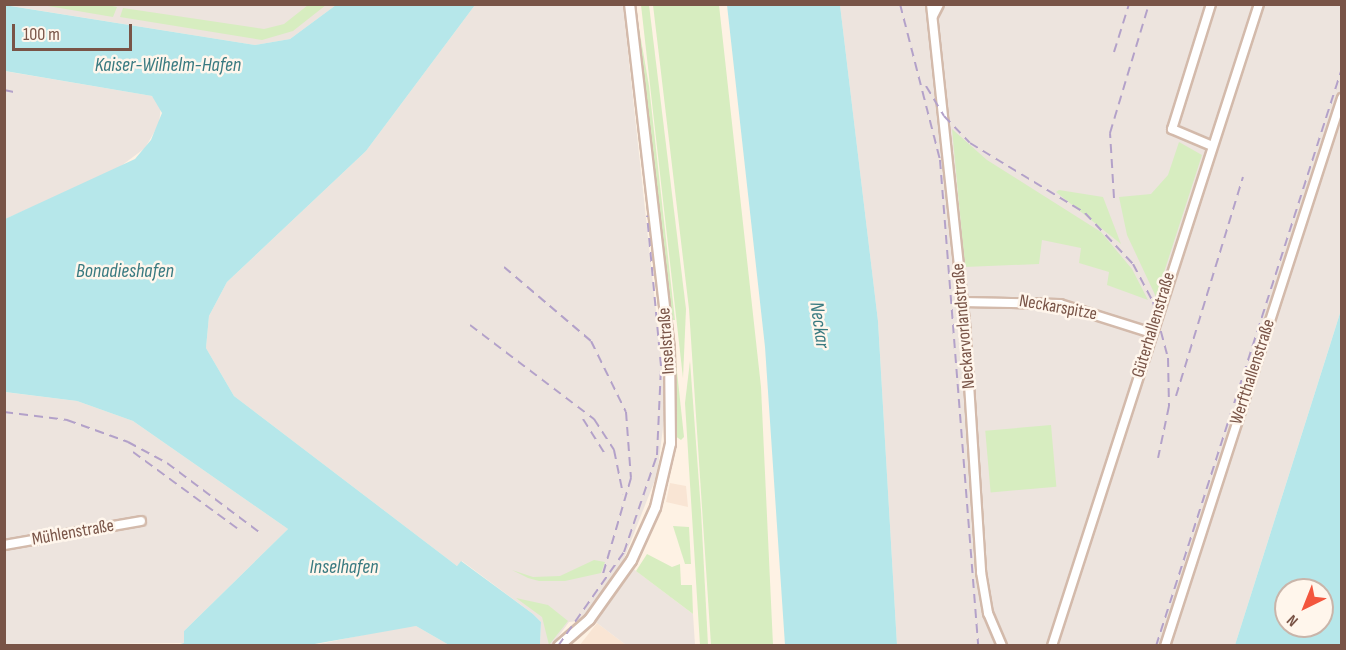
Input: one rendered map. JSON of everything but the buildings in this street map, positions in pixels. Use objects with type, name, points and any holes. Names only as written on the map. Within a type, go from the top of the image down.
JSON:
[{"type":"street","name":"Inselstraße","points":[[558,645],[589,619],[631,560],[655,507],[669,443],[669,349],[629,4]]},
{"type":"street","name":"Neckarvorlandstraße","points":[[932,4],[962,302],[981,572],[988,613],[1002,645]]},
{"type":"street","points":[[933,16],[939,4]]},
{"type":"street","points":[[1210,4],[1172,129],[1212,146]]},
{"type":"street","name":"Güterhallenstraße","points":[[1052,645],[1259,4]]},
{"type":"street","name":"Werfthallenstraße","points":[[1165,645],[1341,98]]},
{"type":"street","name":"Neckarspitze","points":[[962,302],[1060,304],[1152,333]]},
{"type":"street","name":"Mühlenstraße","points":[[4,545],[141,521]]},
{"type":"shaded area","points":[[5,5],[336,5],[290,39],[255,45]]},
{"type":"shaded area","points":[[475,5],[623,5],[666,404],[657,475],[623,561],[693,614],[695,645],[626,645],[597,623],[579,621],[569,622],[555,641],[559,645],[540,645],[541,622],[533,614],[462,561],[457,566],[234,396],[206,348],[209,316],[227,282],[366,151]]},
{"type":"shaded area","points":[[840,5],[1341,5],[1341,310],[1235,645],[897,645],[878,321]]},
{"type":"shaded area","points":[[4,71],[152,96],[161,106],[159,124],[145,148],[113,172],[5,219]]},
{"type":"shaded area","points":[[4,392],[77,401],[133,421],[288,529],[184,631],[184,643],[5,645]]},
{"type":"shaded area","points":[[670,483],[686,486],[688,507],[666,502]]},
{"type":"shaded area","points":[[597,623],[626,645],[579,646]]},
{"type":"shaded area","points":[[416,626],[449,645],[309,646],[402,627]]},
{"type":"green space","points":[[103,4],[117,7],[113,17],[42,5]]},
{"type":"green space","points":[[308,5],[326,5],[293,31],[262,40],[120,17],[123,8],[264,29],[284,24]]},
{"type":"green space","points":[[635,5],[649,86],[675,320],[672,320]]},
{"type":"green space","points":[[641,5],[649,5],[686,309],[683,378]]},
{"type":"green space","points":[[653,5],[719,5],[761,387],[773,645],[711,645],[689,309]]},
{"type":"green space","points":[[952,129],[987,160],[1101,232],[1132,269],[1148,300],[1107,285],[1109,272],[1079,263],[1081,248],[1042,240],[1039,264],[965,267]]},
{"type":"green space","points":[[1179,142],[1202,155],[1156,297],[1127,235],[1119,197],[1151,194],[1168,175]]},
{"type":"green space","points":[[1059,190],[1103,197],[1121,244],[1056,192]]},
{"type":"green space","points":[[675,353],[684,437],[681,440],[675,436]]},
{"type":"green space","points":[[690,361],[708,645],[700,645],[685,403]]},
{"type":"green space","points":[[1051,425],[1056,487],[991,493],[985,431]]},
{"type":"green space","points":[[673,526],[689,527],[691,564],[685,564]]},
{"type":"green space","points":[[647,554],[672,567],[680,564],[681,585],[692,585],[693,614],[636,571]]},
{"type":"green space","points":[[594,560],[605,562],[601,573],[565,581],[539,581],[512,570],[533,577],[560,576]]},
{"type":"green space","points":[[516,598],[548,605],[568,621],[549,645],[542,617]]},
{"type":"water","points":[[4,5],[255,45],[290,39],[336,5],[475,5],[366,151],[227,282],[209,316],[206,348],[234,396],[457,566],[461,561],[533,614],[541,622],[540,645],[449,645],[416,626],[309,645],[177,645],[184,643],[184,631],[288,529],[133,421],[77,401],[5,392],[5,219],[135,159],[151,140],[162,113],[152,96],[5,71]]},
{"type":"water","name":"Neckar","points":[[727,5],[840,5],[878,321],[897,645],[785,645],[765,347]]},
{"type":"water","points":[[1341,310],[1341,645],[1235,645]]},
{"type":"railway","points":[[900,4],[940,160],[978,646]]},
{"type":"railway","points":[[1114,52],[1129,4]]},
{"type":"railway","points":[[1114,198],[1110,133],[1149,4]]},
{"type":"railway","points":[[1156,646],[1342,68]]},
{"type":"railway","points":[[926,86],[944,116],[970,143],[1085,213],[1133,264],[1153,302],[1168,358],[1169,406],[1158,458]]},
{"type":"railway","points":[[4,90],[14,92]]},
{"type":"railway","points":[[1176,396],[1243,177]]},
{"type":"railway","points":[[558,646],[624,552],[657,455],[661,366],[647,216]]},
{"type":"railway","points":[[504,267],[591,341],[626,412],[631,478],[602,577]]},
{"type":"railway","points":[[470,325],[594,419],[614,450],[623,494]]},
{"type":"railway","points":[[4,412],[67,420],[128,442],[167,463],[259,532]]},
{"type":"railway","points":[[583,419],[605,454]]},
{"type":"railway","points":[[133,452],[237,528]]},
{"type":"water label","name":"Kaiser-Wilhelm-Hafen","points":[[168,65]]},
{"type":"water label","name":"Bonadieshafen","points":[[125,271]]},
{"type":"water label","name":"Inselhafen","points":[[344,567]]}]
